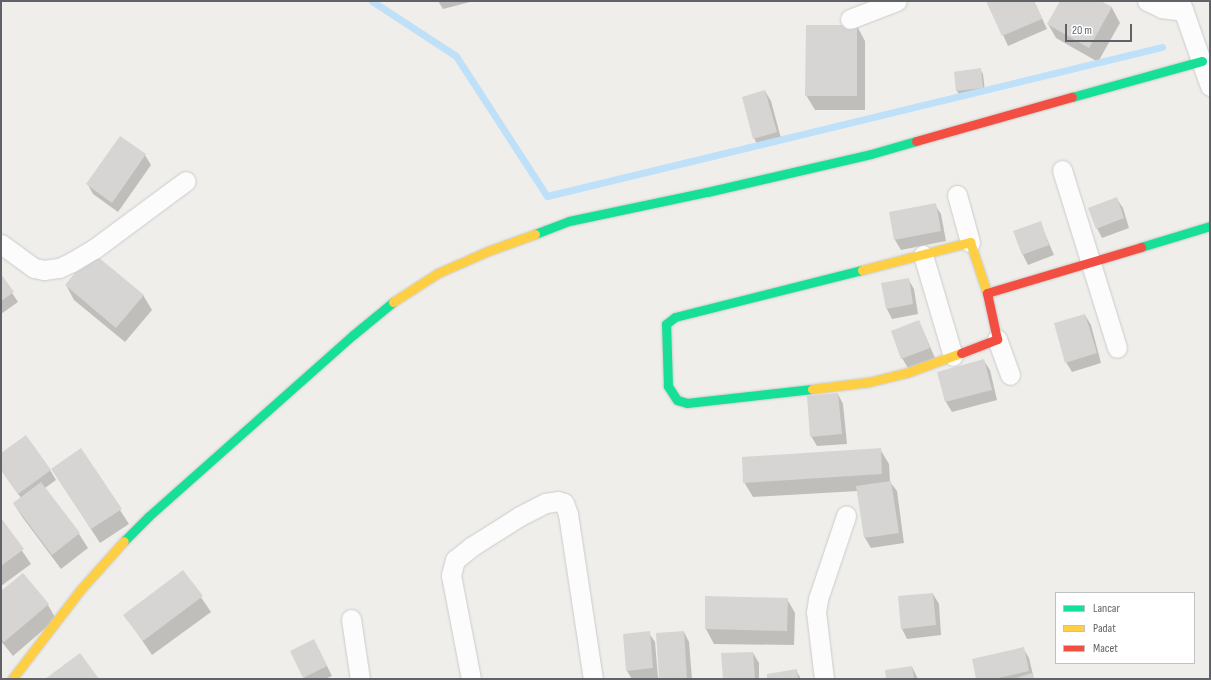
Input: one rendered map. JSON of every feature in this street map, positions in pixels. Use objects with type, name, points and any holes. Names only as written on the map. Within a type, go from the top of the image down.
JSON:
[{"type":"street","points":[[850,19],[897,1]]},
{"type":"street","points":[[1146,1],[1162,8],[1182,6],[1203,49],[1210,86]]},
{"type":"street","points":[[12,679],[81,589],[112,553],[149,516],[353,335],[394,302],[438,274],[488,251],[569,221],[707,192],[871,154],[1203,49]]},
{"type":"street","points":[[1062,170],[1116,348]]},
{"type":"street","points":[[1,244],[34,268],[44,270],[59,268],[94,249],[186,181]]},
{"type":"street","points":[[957,195],[970,242],[987,293],[997,339],[1010,375]]},
{"type":"street","points":[[987,293],[1210,226]]},
{"type":"street","points":[[970,242],[672,318],[667,322],[666,327],[668,386],[673,396],[677,400],[687,403],[869,382],[906,373],[997,339]]},
{"type":"street","points":[[923,255],[953,356]]},
{"type":"street","points":[[471,679],[451,575],[455,560],[480,541],[520,516],[554,501],[564,503],[568,514],[594,679]]},
{"type":"street","points":[[824,679],[816,612],[818,599],[846,516]]},
{"type":"street","points":[[351,619],[355,676]]},
{"type":"building","points":[[986,1],[1034,1],[1042,19],[1002,36]]},
{"type":"building","points":[[1060,1],[1101,1],[1112,7],[1089,48],[1047,24]]},
{"type":"building","points":[[806,25],[857,25],[857,96],[805,96]]},
{"type":"building","points":[[981,68],[983,88],[956,91],[954,72]]},
{"type":"building","points":[[765,90],[777,132],[753,139],[742,97]]},
{"type":"building","points":[[120,136],[146,154],[112,203],[86,184]]},
{"type":"building","points":[[1117,197],[1124,218],[1096,229],[1088,208]]},
{"type":"building","points":[[936,203],[941,231],[894,240],[889,212]]},
{"type":"building","points":[[1041,221],[1049,245],[1022,255],[1013,231]]},
{"type":"building","points":[[92,252],[144,295],[116,328],[65,285]]},
{"type":"building","points":[[1,274],[14,292],[1,301]]},
{"type":"building","points":[[909,278],[913,304],[886,309],[881,283]]},
{"type":"building","points":[[1085,314],[1097,353],[1065,363],[1054,323]]},
{"type":"building","points":[[919,320],[930,348],[901,359],[891,331]]},
{"type":"building","points":[[984,359],[992,390],[945,402],[937,372]]},
{"type":"building","points":[[838,393],[842,434],[810,437],[807,396]]},
{"type":"building","points":[[26,435],[51,470],[18,494],[1,470],[1,453]]},
{"type":"building","points":[[81,448],[122,509],[91,529],[51,469]]},
{"type":"building","points":[[881,448],[882,474],[743,483],[742,457]]},
{"type":"building","points":[[891,481],[899,533],[864,538],[856,486]]},
{"type":"building","points":[[41,482],[80,533],[52,555],[13,503]]},
{"type":"building","points":[[1,518],[24,549],[1,566]]},
{"type":"building","points":[[183,570],[203,596],[143,641],[123,615]]},
{"type":"building","points":[[23,573],[49,604],[4,642],[1,639],[1,591]]},
{"type":"building","points":[[933,593],[936,625],[901,629],[898,596]]},
{"type":"building","points":[[705,596],[788,598],[787,631],[705,629]]},
{"type":"building","points":[[650,631],[653,668],[626,671],[623,634]]},
{"type":"building","points":[[684,631],[687,679],[659,679],[656,633]]},
{"type":"building","points":[[314,639],[327,666],[303,678],[290,651]]},
{"type":"building","points":[[1024,647],[1029,671],[994,679],[976,679],[972,659]]},
{"type":"building","points":[[753,652],[755,679],[723,679],[721,653]]},
{"type":"building","points":[[80,653],[99,679],[45,679]]},
{"type":"building","points":[[912,666],[914,679],[886,679],[885,670]]},
{"type":"building","points":[[797,669],[798,679],[767,679],[767,674]]},
{"type":"building","points":[[1032,673],[1034,679],[1013,679]]},
{"type":"waterway","points":[[372,1],[456,56],[547,196],[1162,47]]},
{"type":"traffic: fast","points":[[1072,97],[1202,61]]},
{"type":"traffic: fast","points":[[535,234],[569,221],[707,192],[871,154],[916,141]]},
{"type":"traffic: fast","points":[[1141,247],[1210,226]]},
{"type":"traffic: fast","points":[[812,389],[687,403],[677,400],[668,386],[666,324],[675,317],[862,270]]},
{"type":"traffic: fast","points":[[124,541],[149,516],[353,335],[393,302]]},
{"type":"traffic: slow","points":[[393,302],[438,273],[488,251],[535,234]]},
{"type":"traffic: slow","points":[[862,270],[970,242],[987,293]]},
{"type":"traffic: slow","points":[[812,389],[869,382],[906,373],[961,353]]},
{"type":"traffic: slow","points":[[12,679],[81,589],[124,541]]},
{"type":"traffic: jam","points":[[916,141],[1072,97]]},
{"type":"traffic: jam","points":[[961,353],[997,339],[987,293],[1141,247]]}]
